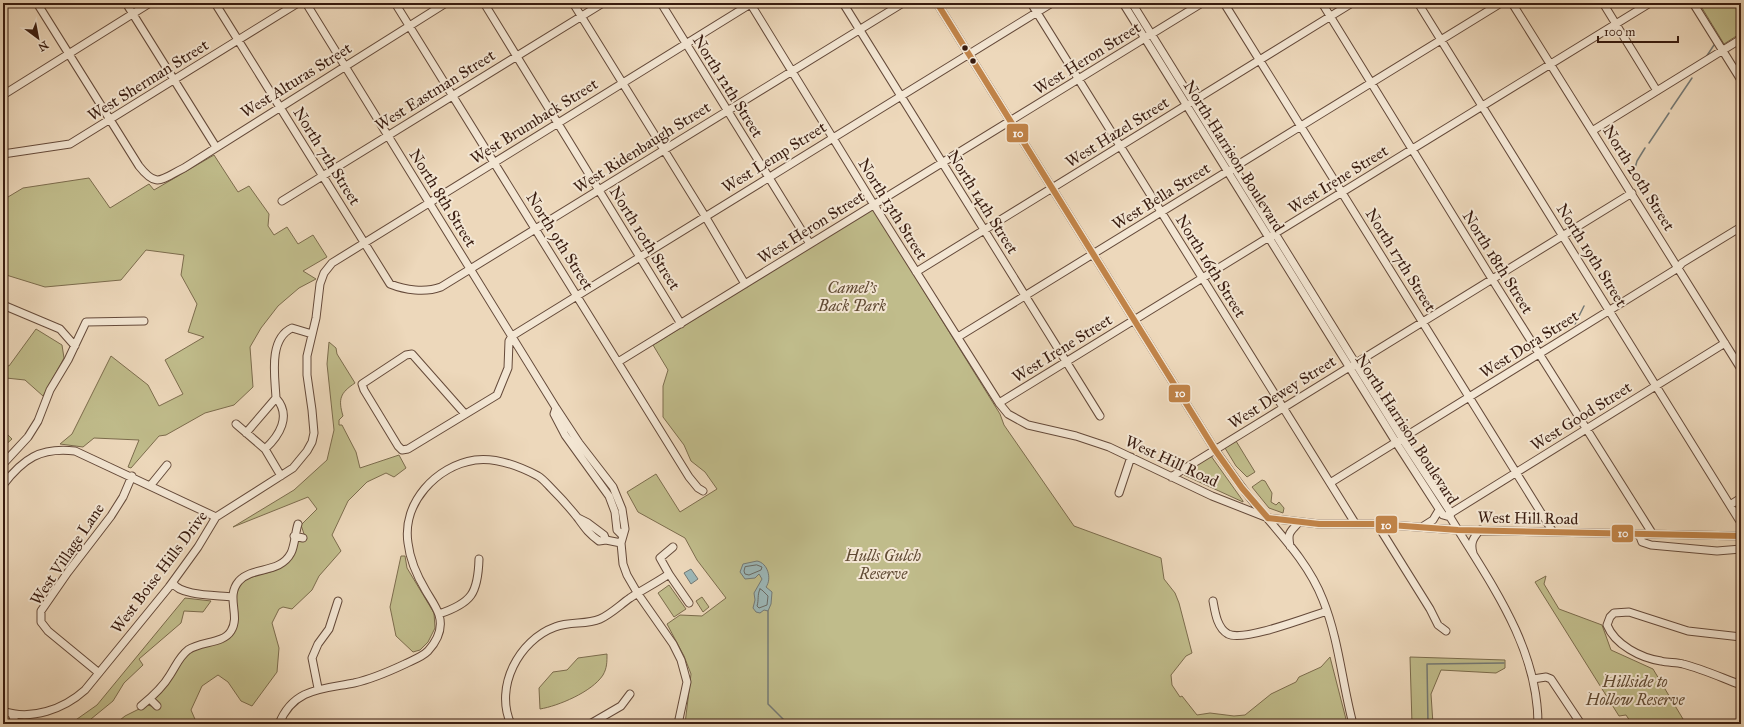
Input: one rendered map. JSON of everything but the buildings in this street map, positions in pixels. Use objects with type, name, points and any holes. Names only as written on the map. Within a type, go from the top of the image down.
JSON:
[{"type":"street","points":[[37,3],[110,120]]},
{"type":"street","points":[[126,3],[216,147]]},
{"type":"street","points":[[3,95],[150,3]]},
{"type":"street","name":"North 7th Street","points":[[215,3],[390,284]]},
{"type":"street","name":"West Sherman Street","points":[[3,154],[70,144],[298,3]]},
{"type":"street","name":"North 8th Street","points":[[306,3],[556,408],[554,414],[565,435],[609,496],[615,512],[617,530],[622,539],[623,564],[638,594],[673,644],[685,670],[687,682],[678,724]]},
{"type":"street","name":"North 9th Street","points":[[395,3],[690,477],[698,488],[704,491]]},
{"type":"street","name":"West Alturas Street","points":[[110,120],[146,175],[155,180],[160,180],[184,168],[446,3]]},
{"type":"street","name":"North 10th Street","points":[[484,3],[681,324]]},
{"type":"street","points":[[573,3],[705,216],[745,284]]},
{"type":"street","name":"West Eastman Street","points":[[282,201],[603,3]]},
{"type":"street","name":"North 12th Street","points":[[661,3],[810,244]]},
{"type":"street","name":"West Brumback Street","points":[[332,263],[750,3]]},
{"type":"street","name":"North 13th Street","points":[[750,3],[874,205],[1000,403],[1008,414],[1022,422]]},
{"type":"street","name":"North 14th Street","points":[[842,3],[1100,416]]},
{"type":"street","name":"West Ridenbaugh Street","points":[[390,284],[400,288],[429,290],[440,287],[903,3]]},
{"type":"street","points":[[937,3],[1215,450],[1251,500],[1268,518],[1298,556],[1314,582],[1327,611],[1336,640],[1353,724]]},
{"type":"street","name":"North 16th Street","points":[[1031,3],[1355,523]]},
{"type":"street","name":"West Lemp Street","points":[[512,336],[1052,3]]},
{"type":"street","name":"North Harrison Boulevard","points":[[1123,3],[1193,101],[1231,170]]},
{"type":"street","name":"North Harrison Boulevard","points":[[1132,3],[1148,36],[1186,105],[1231,170],[1353,365],[1399,440],[1439,510],[1443,515],[1450,515]]},
{"type":"street","name":"West Heron Street","points":[[618,362],[1202,3]]},
{"type":"street","name":"North 17th Street","points":[[1224,3],[1553,532]]},
{"type":"street","name":"North 18th Street","points":[[1322,3],[1492,279],[1652,533]]},
{"type":"street","name":"West Hazel Street","points":[[916,272],[1352,3]]},
{"type":"street","name":"North 19th Street","points":[[1418,3],[1564,235],[1741,523]]},
{"type":"street","name":"West Bella Street","points":[[958,337],[1502,3]]},
{"type":"street","name":"North 20th Street","points":[[1512,3],[1741,368]]},
{"type":"street","points":[[1603,3],[1657,91]]},
{"type":"street","name":"West Irene Street","points":[[1000,403],[1650,3]]},
{"type":"street","points":[[1693,3],[1741,80]]},
{"type":"street","points":[[1592,131],[1741,39]]},
{"type":"street","name":"West Dewey Street","points":[[1171,477],[1632,193]]},
{"type":"street","name":"West Dora Street","points":[[1330,483],[1678,268],[1682,263],[1741,227]]},
{"type":"street","name":"West Boise Hills Drive","points":[[3,711],[12,714],[32,714],[60,706],[78,696],[99,673],[172,582],[198,547],[216,517],[281,476],[301,460],[312,442],[314,420],[307,369],[307,356],[316,318],[320,284],[324,272],[332,263]]},
{"type":"street","points":[[3,305],[60,329],[75,346]]},
{"type":"street","points":[[3,464],[28,437],[38,421],[50,390],[75,346],[86,322],[144,321]]},
{"type":"street","points":[[265,449],[280,431],[284,420],[282,407],[276,398],[275,351],[283,334],[292,328],[312,334]]},
{"type":"street","points":[[465,414],[412,354],[406,355],[362,384],[364,390],[398,446],[402,450],[408,450],[495,397],[500,390],[508,368],[509,341],[512,336]]},
{"type":"street","name":"West Good Street","points":[[1450,515],[1725,343]]},
{"type":"street","points":[[246,433],[276,398]]},
{"type":"street","name":"West Hill Road","points":[[1022,422],[1028,425],[1076,436],[1109,447],[1212,496],[1268,518],[1319,524],[1355,523],[1458,530],[1741,536]]},
{"type":"street","points":[[236,424],[265,449],[281,476]]},
{"type":"street","name":"North Harrison Boulevard","points":[[1399,440],[1450,515]]},
{"type":"street","points":[[3,485],[13,472],[30,458],[40,453],[62,450],[82,454],[132,476],[216,517]]},
{"type":"street","points":[[1119,492],[1131,457]]},
{"type":"street","points":[[279,724],[291,705],[298,699],[318,688],[373,678],[419,658],[427,652],[436,639],[440,622],[439,614],[414,569],[407,542],[410,519],[414,506],[435,477],[451,467],[475,460],[498,460],[519,467],[540,478],[562,498],[578,518],[604,535],[606,540],[622,539]]},
{"type":"street","points":[[150,486],[167,465]]},
{"type":"street","name":"West Village Lane","points":[[99,673],[48,631],[41,622],[41,611],[80,556],[111,516],[123,497],[132,476]]},
{"type":"street","points":[[1730,505],[1741,498]]},
{"type":"street","points":[[1422,527],[1433,520],[1439,510]]},
{"type":"street","points":[[1450,515],[1511,619],[1524,648],[1533,679],[1538,724]]},
{"type":"street","points":[[1290,546],[1288,536],[1290,531],[1299,522]]},
{"type":"street","points":[[141,706],[150,699],[170,675],[180,658],[187,651],[198,644],[222,638],[230,631],[234,624],[232,597],[235,586],[243,577],[282,563],[291,552],[298,524]]},
{"type":"street","points":[[1377,524],[1438,624],[1446,630]]},
{"type":"street","points":[[1474,557],[1471,546],[1472,539],[1480,530]]},
{"type":"street","points":[[1639,534],[1642,542],[1650,545],[1717,551],[1741,549]]},
{"type":"street","points":[[294,536],[303,538]]},
{"type":"street","points":[[673,546],[660,558],[689,603]]},
{"type":"street","points":[[439,614],[458,607],[471,595],[478,578],[479,559]]},
{"type":"street","points":[[511,724],[507,713],[507,695],[510,675],[515,662],[531,641],[542,633],[555,627],[570,623],[588,622],[608,615],[669,574]]},
{"type":"street","points":[[172,582],[175,587],[187,592],[232,597]]},
{"type":"street","points":[[318,688],[312,658],[318,644],[330,629],[338,601]]},
{"type":"street","points":[[1213,601],[1220,628],[1227,634],[1234,636],[1270,629],[1327,611]]},
{"type":"street","points":[[1741,637],[1688,631],[1629,612],[1614,613],[1606,625],[1611,634],[1623,644],[1646,657],[1660,661],[1682,664],[1741,685]]},
{"type":"street","points":[[1533,679],[1546,677],[1551,679],[1581,724]]},
{"type":"street","points":[[590,724],[621,706],[630,694]]},
{"type":"street","points":[[150,699],[156,706]]},
{"type":"street","points":[[12,714],[16,724]]},
{"type":"green space","points":[[1699,3],[1741,3],[1741,33],[1724,44]]},
{"type":"green space","points":[[214,155],[238,192],[249,186],[269,214],[268,226],[274,235],[287,227],[298,244],[313,235],[327,257],[303,271],[316,279],[299,288],[278,306],[261,328],[250,347],[253,387],[234,405],[205,413],[166,435],[159,436],[131,468],[128,467],[139,440],[94,438],[83,447],[60,444],[72,434],[111,356],[148,385],[159,406],[183,394],[165,360],[204,337],[188,332],[197,304],[181,275],[184,255],[146,250],[121,280],[45,287],[3,274],[3,200],[23,188],[89,178],[110,208],[149,184],[154,190]]},
{"type":"green space","name":"Hulls Gulch Reserve","points":[[873,209],[1000,414],[1004,425],[1074,526],[1161,558],[1164,579],[1175,593],[1179,603],[1192,653],[1186,656],[1171,675],[1172,685],[1180,697],[1182,696],[1197,715],[1210,713],[1234,716],[1245,715],[1271,694],[1296,682],[1299,677],[1321,667],[1330,657],[1347,723],[685,724],[691,674],[684,656],[667,624],[680,615],[702,616],[726,598],[697,560],[685,538],[638,512],[627,492],[656,474],[680,512],[717,489],[705,472],[691,461],[684,445],[663,417],[663,386],[668,370],[653,345]]},
{"type":"green space","points":[[36,329],[62,345],[64,358],[43,396],[25,380],[6,378],[3,381],[3,364],[9,366]]},
{"type":"green space","points":[[329,342],[336,348],[337,354],[355,383],[343,393],[341,405],[343,416],[339,420],[339,425],[342,425],[356,452],[360,468],[399,455],[406,468],[394,477],[386,473],[367,482],[348,501],[332,535],[341,551],[319,576],[312,590],[292,609],[283,607],[279,609],[272,623],[279,648],[277,672],[252,706],[241,701],[228,682],[218,675],[202,686],[191,710],[197,724],[115,724],[125,716],[147,705],[156,707],[155,697],[191,652],[201,647],[228,639],[232,635],[237,622],[235,599],[238,586],[247,579],[283,566],[291,557],[296,543],[305,537],[301,525],[317,509],[308,497],[233,527],[294,490],[327,460],[334,430],[327,364]]},
{"type":"green space","points":[[3,430],[12,439],[3,447]]},
{"type":"green space","points":[[1236,441],[1255,472],[1247,477],[1236,466],[1225,448]]},
{"type":"green space","points":[[1211,456],[1243,501],[1243,502],[1184,475]]},
{"type":"green space","points":[[1262,480],[1265,481],[1272,493],[1271,502],[1276,505],[1279,502],[1284,508],[1283,513],[1269,508],[1252,487]]},
{"type":"green space","points":[[401,556],[405,556],[407,568],[434,613],[435,628],[428,642],[420,650],[413,652],[396,636],[390,607]]},
{"type":"green space","name":"Hillside to Hollow Reserve","points":[[1546,576],[1544,584],[1559,609],[1602,625],[1611,650],[1653,669],[1686,724],[1632,724],[1626,715],[1619,716],[1535,582]]},
{"type":"green space","points":[[669,585],[686,609],[674,617],[658,593]]},
{"type":"green space","points":[[702,597],[709,607],[703,612],[696,601]]},
{"type":"green space","points":[[185,598],[211,601],[203,612],[184,611],[181,623],[139,659],[143,665],[124,683],[113,701],[91,719],[91,724],[70,724],[97,705]]},
{"type":"green space","points":[[607,654],[603,675],[591,687],[556,705],[540,709],[539,688],[553,672],[567,670],[578,658]]},
{"type":"green space","points":[[1410,657],[1505,660],[1505,668],[1496,673],[1441,670],[1431,694],[1433,724],[1412,724]]},
{"type":"water","points":[[757,561],[764,565],[768,572],[769,580],[766,587],[772,592],[771,604],[768,611],[764,610],[760,613],[756,612],[753,608],[755,600],[754,593],[762,579],[759,574],[755,578],[745,579],[740,572],[743,564]]},
{"type":"water","points":[[691,569],[698,579],[691,584],[684,573]]},
{"type":"waterway","points":[[1706,57],[1714,45]]},
{"type":"waterway","points":[[1671,109],[1692,78]]},
{"type":"waterway","points":[[1649,143],[1669,113]]},
{"type":"waterway","points":[[1633,175],[1637,161],[1645,148]]},
{"type":"waterway","points":[[1575,324],[1584,306]]},
{"type":"waterway","points":[[768,611],[768,704],[788,724]]},
{"type":"waterway","points":[[1428,724],[1427,664],[1504,663]]},
{"type":"transit line","name":"10","points":[[937,3],[1215,450],[1242,488],[1268,518]]},
{"type":"transit line","name":"10","points":[[1268,518],[1319,524],[1377,524],[1458,530],[1741,536]]},
{"type":"park label","name":"Camel's Back Park","points":[[852,296]]}]
